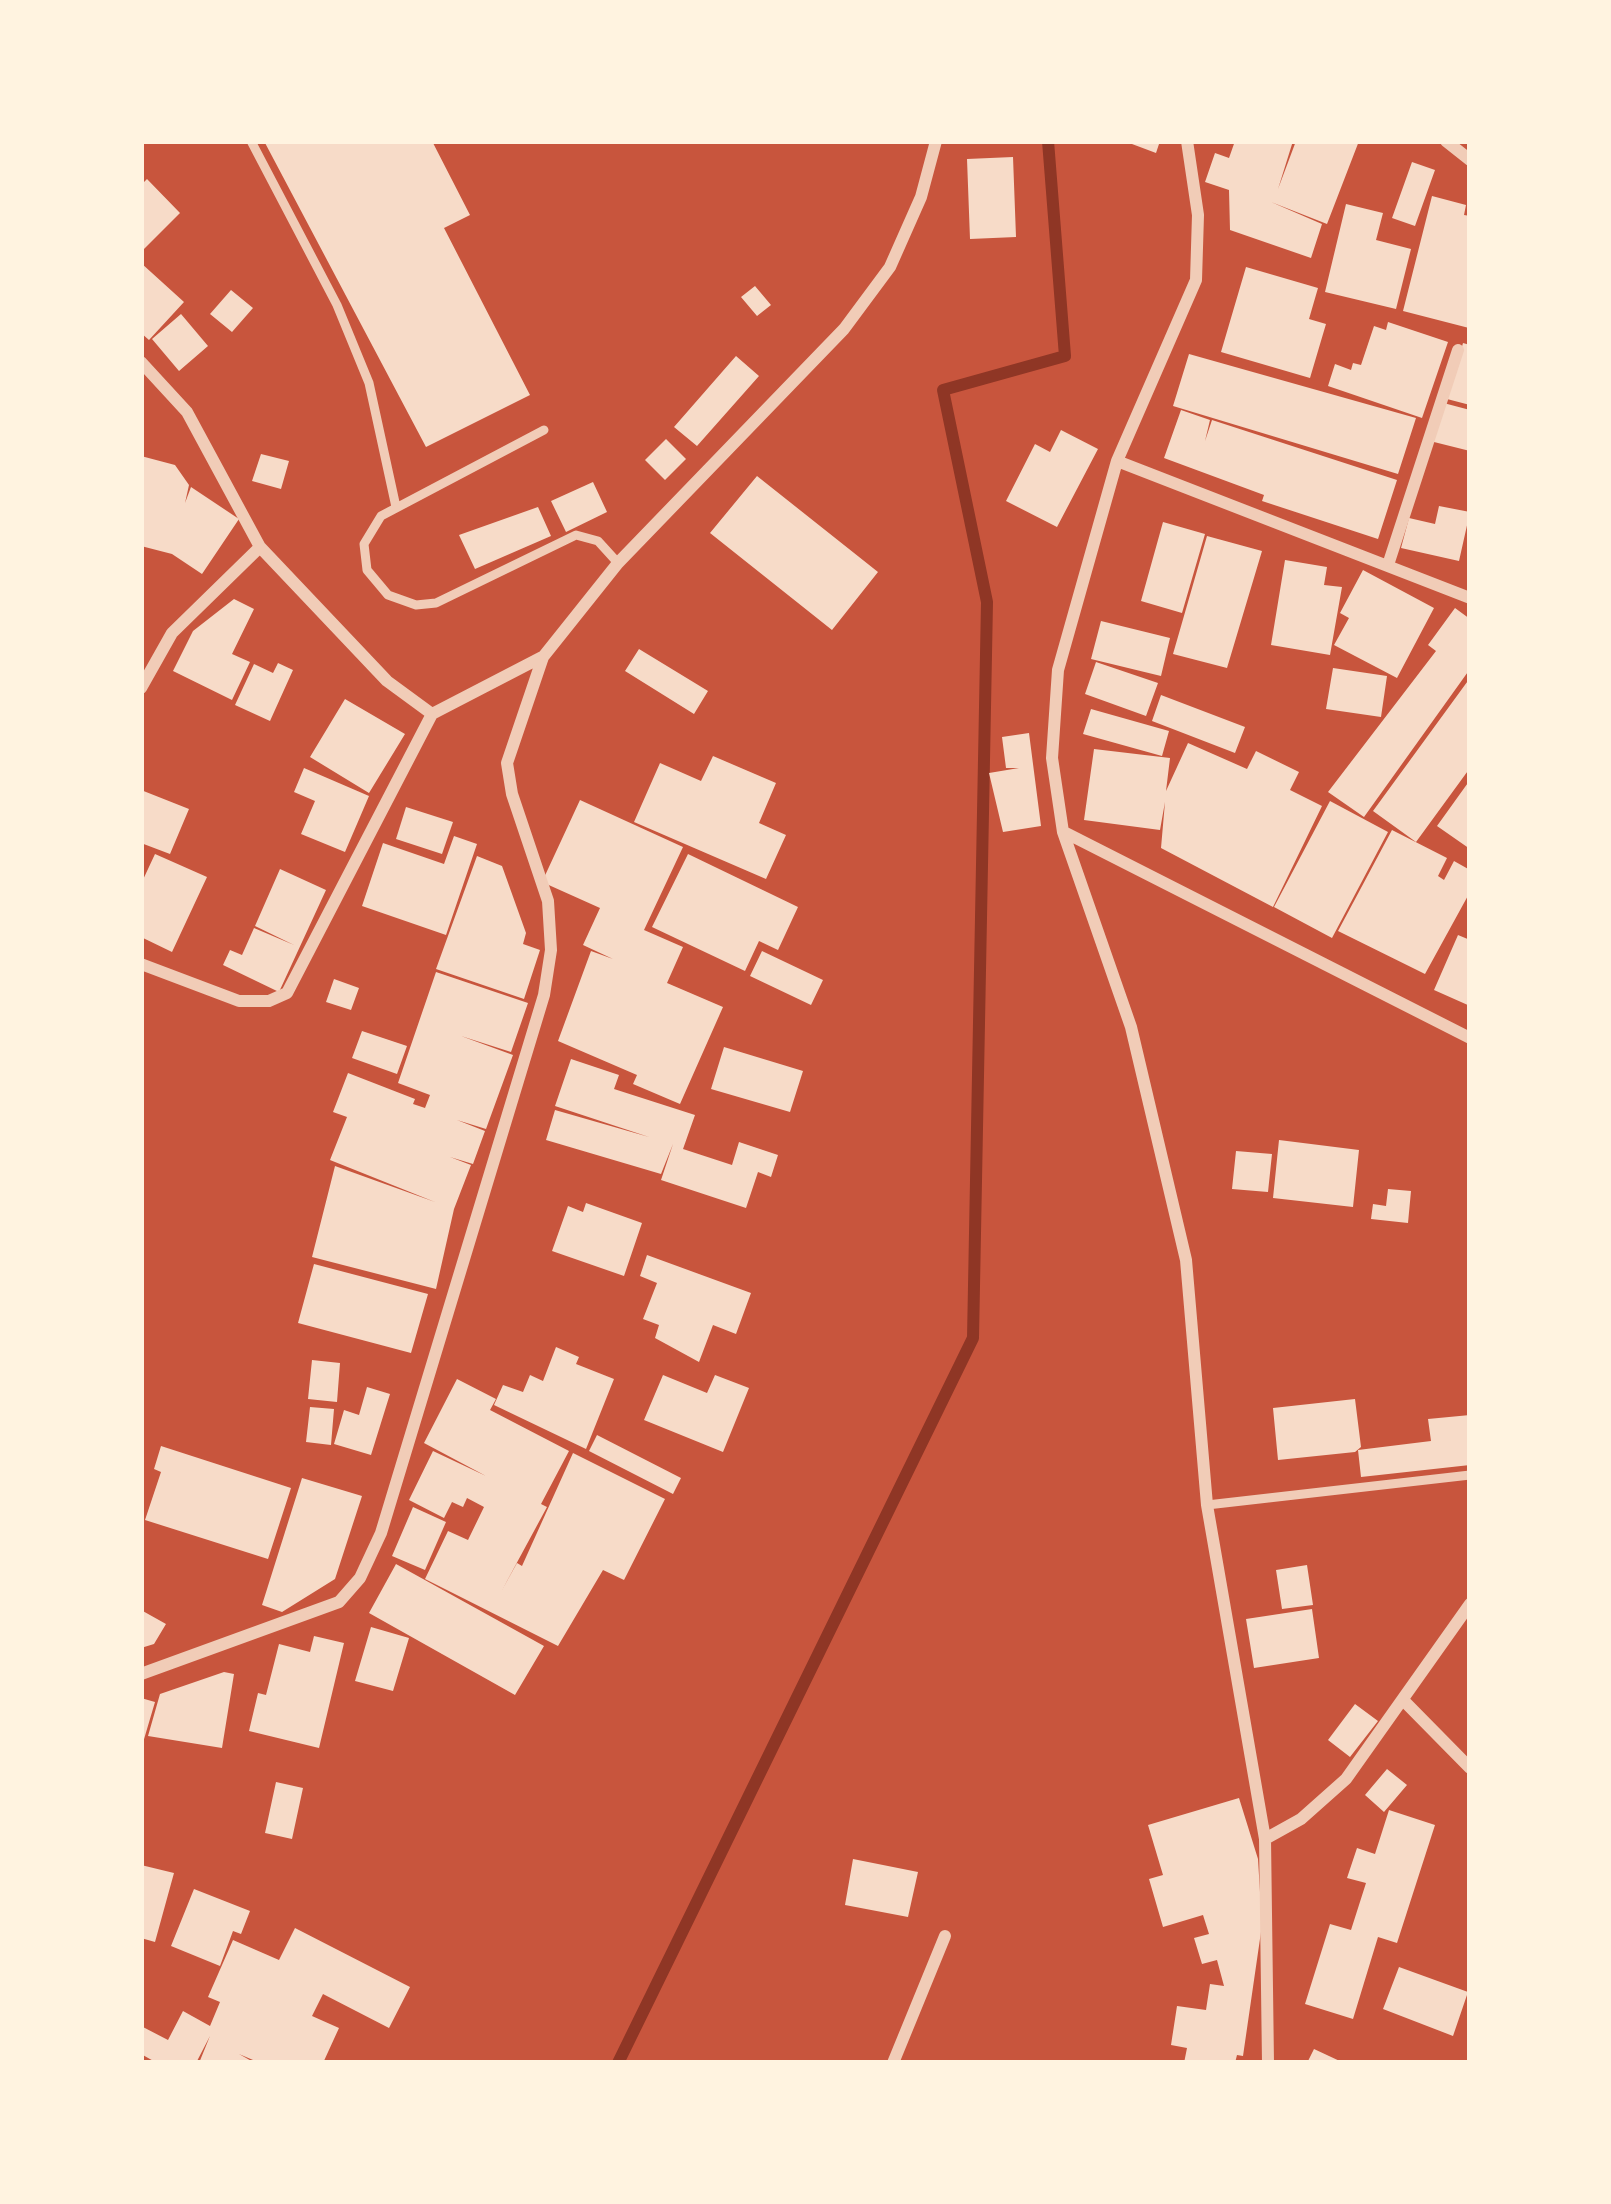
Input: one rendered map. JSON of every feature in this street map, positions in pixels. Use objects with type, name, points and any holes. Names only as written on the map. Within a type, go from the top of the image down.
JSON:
[{"type":"street","points":[[141,1674],[338,1602],[360,1579],[381,1533],[544,995],[551,950],[548,902],[512,794],[507,763],[543,657],[618,563],[844,329],[890,267],[921,197],[936,141]]},
{"type":"street","points":[[1186,141],[1198,215],[1196,280],[1117,461],[1058,670],[1052,758],[1063,832],[1131,1028],[1163,1146],[1186,1260],[1207,1505],[1265,1839],[1268,2063]]},
{"type":"street","points":[[1446,141],[1470,160]]},
{"type":"street","points":[[1388,565],[1458,350]]},
{"type":"street","points":[[141,362],[187,412],[260,547],[387,681],[432,714]]},
{"type":"street","points":[[1117,461],[1470,598]]},
{"type":"street","points":[[141,688],[172,633],[260,547]]},
{"type":"street","points":[[141,964],[239,1001],[269,1001],[287,993],[432,714],[543,657]]},
{"type":"street","points":[[1063,832],[1470,1039]]},
{"type":"street","points":[[1265,1839],[1329,1797],[1405,1702],[1470,1604]]},
{"type":"street","points":[[1405,1702],[1470,1768]]},
{"type":"street","points":[[893,2063],[944,1936]]},
{"type":"lane","points":[[250,141],[337,305],[361,363],[396,507]]},
{"type":"lane","points":[[544,430],[381,515],[364,544],[368,570],[388,595],[416,605],[436,603],[576,535],[598,541],[618,563]]},
{"type":"lane","points":[[1207,1505],[1470,1475]]},
{"type":"building","points":[[264,141],[432,141],[470,215],[444,228],[530,395],[426,447]]},
{"type":"building","points":[[1124,141],[1160,141],[1156,153]]},
{"type":"building","points":[[1235,141],[1293,141],[1278,189],[1296,141],[1359,141],[1327,224],[1271,202],[1322,224],[1311,258],[1230,230],[1229,190],[1205,182],[1215,153],[1229,158]]},
{"type":"building","points":[[1013,157],[1016,237],[970,239],[967,159]]},
{"type":"building","points":[[1412,162],[1435,170],[1415,226],[1392,218]]},
{"type":"building","points":[[147,179],[180,213],[141,252],[141,185]]},
{"type":"building","points":[[1432,196],[1466,205],[1464,215],[1470,216],[1469,328],[1403,311]]},
{"type":"building","points":[[1346,204],[1383,213],[1376,240],[1411,249],[1396,309],[1325,292]]},
{"type":"building","points":[[141,263],[184,302],[149,340],[141,333]]},
{"type":"building","points":[[1246,267],[1318,288],[1309,319],[1326,324],[1310,378],[1221,352]]},
{"type":"building","points":[[755,286],[771,305],[757,316],[741,297]]},
{"type":"building","points":[[231,290],[253,308],[232,332],[210,314]]},
{"type":"building","points":[[181,314],[208,346],[179,371],[152,339]]},
{"type":"building","points":[[1388,322],[1448,342],[1422,418],[1328,386],[1335,364],[1351,370],[1353,363],[1361,365],[1374,326],[1386,330]]},
{"type":"building","points":[[1463,343],[1470,345],[1470,405],[1447,399]]},
{"type":"building","points":[[1189,354],[1416,418],[1398,474],[1173,406]]},
{"type":"building","points":[[736,356],[759,376],[697,446],[674,427]]},
{"type":"building","points":[[1436,401],[1470,410],[1470,451],[1426,440]]},
{"type":"building","points":[[1181,410],[1210,420],[1205,441],[1212,420],[1397,480],[1378,539],[1262,501],[1264,495],[1164,458]]},
{"type":"building","points":[[1061,430],[1098,449],[1057,527],[1006,501],[1035,444],[1050,452]]},
{"type":"building","points":[[666,439],[686,459],[665,480],[645,460]]},
{"type":"building","points":[[261,454],[289,461],[281,489],[252,481]]},
{"type":"building","points":[[141,456],[175,465],[189,485],[185,503],[191,487],[239,519],[202,574],[172,554],[141,546]]},
{"type":"building","points":[[757,476],[878,572],[832,630],[710,533]]},
{"type":"building","points":[[593,482],[607,512],[566,532],[551,501]]},
{"type":"building","points":[[1439,506],[1470,512],[1459,561],[1401,548],[1409,518],[1435,524]]},
{"type":"building","points":[[538,507],[551,536],[475,569],[459,535]]},
{"type":"building","points":[[1163,522],[1205,534],[1182,613],[1141,601]]},
{"type":"building","points":[[1207,536],[1262,551],[1227,668],[1173,654]]},
{"type":"building","points":[[1285,560],[1327,567],[1324,585],[1342,587],[1330,655],[1271,645]]},
{"type":"building","points":[[1363,570],[1434,608],[1397,678],[1334,645],[1349,618],[1340,613]]},
{"type":"building","points":[[234,599],[254,609],[232,654],[250,662],[232,700],[173,671],[193,631]]},
{"type":"building","points":[[1455,608],[1470,619],[1470,669],[1364,817],[1328,792],[1436,651],[1428,645]]},
{"type":"building","points":[[1101,621],[1170,638],[1161,676],[1091,659]]},
{"type":"building","points":[[639,649],[708,691],[694,714],[625,671]]},
{"type":"building","points":[[1096,662],[1158,683],[1146,716],[1085,694]]},
{"type":"building","points":[[278,663],[293,670],[270,721],[235,705],[254,664],[273,673]]},
{"type":"building","points":[[1333,668],[1387,676],[1381,717],[1326,709]]},
{"type":"building","points":[[1470,678],[1470,768],[1416,842],[1373,811]]},
{"type":"building","points":[[1161,695],[1245,727],[1235,753],[1152,721]]},
{"type":"building","points":[[345,699],[405,734],[369,793],[310,757]]},
{"type":"building","points":[[1091,709],[1169,731],[1162,756],[1083,734]]},
{"type":"building","points":[[1029,733],[1041,826],[1003,832],[989,773],[1019,768],[1006,768],[1002,737]]},
{"type":"building","points":[[1188,743],[1247,769],[1256,751],[1299,772],[1290,790],[1322,806],[1273,907],[1161,848],[1165,802],[1160,830],[1084,820],[1094,749],[1170,758],[1166,791]]},
{"type":"building","points":[[713,756],[776,783],[759,823],[786,835],[766,879],[634,822],[660,763],[701,781]]},
{"type":"building","points":[[304,768],[369,796],[345,852],[301,834],[315,801],[294,792]]},
{"type":"building","points":[[1470,780],[1470,849],[1437,826]]},
{"type":"building","points":[[141,790],[189,809],[170,854],[141,843]]},
{"type":"building","points":[[580,800],[683,847],[644,930],[683,947],[667,983],[723,1007],[680,1104],[633,1084],[637,1075],[558,1041],[591,951],[613,959],[583,945],[600,908],[542,882]]},
{"type":"building","points":[[1330,801],[1388,832],[1332,938],[1274,907]]},
{"type":"building","points":[[406,807],[453,822],[442,854],[396,839]]},
{"type":"building","points":[[1392,830],[1447,858],[1438,876],[1444,880],[1454,861],[1470,870],[1470,892],[1425,974],[1338,931]]},
{"type":"building","points":[[454,836],[477,844],[446,935],[362,906],[383,843],[444,864]]},
{"type":"building","points":[[155,854],[207,877],[172,952],[141,937],[141,884]]},
{"type":"building","points":[[688,854],[798,907],[778,950],[759,941],[745,971],[652,927]]},
{"type":"building","points":[[477,856],[502,866],[526,933],[523,944],[540,950],[524,999],[436,969]]},
{"type":"building","points":[[280,869],[326,890],[279,992],[223,965],[230,950],[242,955],[254,928],[294,945],[255,926]]},
{"type":"building","points":[[1458,935],[1470,940],[1470,1006],[1434,990]]},
{"type":"building","points":[[762,951],[823,980],[811,1005],[750,976]]},
{"type":"building","points":[[436,972],[528,1003],[511,1052],[461,1036],[513,1055],[486,1129],[457,1120],[485,1131],[473,1164],[450,1157],[471,1165],[454,1209],[436,1289],[312,1257],[335,1166],[435,1202],[330,1160],[347,1117],[333,1112],[348,1073],[415,1099],[413,1104],[425,1108],[430,1095],[398,1083]]},
{"type":"building","points":[[334,979],[359,988],[351,1010],[326,1002]]},
{"type":"building","points":[[362,1031],[407,1046],[397,1074],[352,1058]]},
{"type":"building","points":[[724,1047],[803,1071],[790,1112],[711,1089]]},
{"type":"building","points":[[571,1059],[619,1075],[614,1089],[695,1115],[683,1149],[732,1165],[739,1142],[778,1155],[771,1177],[758,1172],[746,1208],[661,1180],[673,1144],[661,1174],[546,1140],[555,1110],[649,1137],[555,1106]]},
{"type":"building","points":[[1279,1140],[1359,1150],[1353,1207],[1273,1198]]},
{"type":"building","points":[[1236,1151],[1272,1154],[1268,1192],[1232,1189]]},
{"type":"building","points":[[1388,1189],[1411,1191],[1408,1223],[1371,1219],[1373,1204],[1386,1206]]},
{"type":"building","points":[[586,1203],[642,1223],[624,1276],[552,1251],[568,1206],[583,1212]]},
{"type":"building","points":[[647,1255],[751,1293],[736,1334],[713,1325],[699,1362],[655,1338],[659,1325],[643,1319],[657,1283],[640,1276]]},
{"type":"building","points":[[314,1264],[428,1294],[411,1353],[298,1323]]},
{"type":"building","points":[[556,1347],[579,1357],[576,1364],[614,1379],[586,1449],[494,1405],[503,1385],[523,1392],[530,1375],[543,1381]]},
{"type":"building","points":[[312,1360],[340,1363],[337,1402],[308,1399]]},
{"type":"building","points":[[663,1375],[707,1393],[715,1375],[749,1388],[723,1452],[644,1420]]},
{"type":"building","points":[[457,1379],[496,1399],[490,1410],[569,1451],[541,1504],[547,1507],[501,1592],[517,1563],[522,1566],[573,1453],[665,1499],[624,1580],[603,1570],[558,1646],[425,1579],[448,1531],[468,1540],[484,1507],[467,1498],[463,1507],[452,1502],[444,1518],[409,1500],[433,1451],[486,1476],[424,1443]]},
{"type":"building","points":[[367,1387],[390,1394],[371,1455],[334,1444],[344,1410],[359,1415]]},
{"type":"building","points":[[1355,1399],[1361,1447],[1355,1452],[1278,1460],[1273,1408]]},
{"type":"building","points":[[310,1407],[334,1409],[331,1445],[306,1442]]},
{"type":"building","points":[[1470,1415],[1470,1465],[1361,1477],[1358,1450],[1431,1441],[1428,1419]]},
{"type":"building","points":[[597,1435],[681,1478],[673,1494],[589,1451]]},
{"type":"building","points":[[161,1446],[291,1488],[268,1559],[145,1520],[161,1472],[154,1469]]},
{"type":"building","points":[[302,1478],[362,1496],[335,1579],[282,1612],[262,1605]]},
{"type":"building","points":[[413,1507],[446,1522],[425,1570],[392,1556]]},
{"type":"building","points":[[396,1564],[544,1646],[515,1695],[369,1613]]},
{"type":"building","points":[[1307,1565],[1313,1605],[1282,1609],[1276,1570]]},
{"type":"building","points":[[1312,1609],[1319,1658],[1254,1668],[1246,1619]]},
{"type":"building","points":[[141,1610],[166,1624],[154,1644],[141,1648]]},
{"type":"building","points":[[371,1627],[409,1638],[393,1691],[355,1681]]},
{"type":"building","points":[[314,1636],[344,1643],[319,1748],[249,1731],[258,1693],[266,1695],[279,1644],[310,1652]]},
{"type":"building","points":[[224,1672],[234,1674],[222,1748],[148,1736],[160,1694]]},
{"type":"building","points":[[141,1698],[155,1702],[142,1746],[141,1746]]},
{"type":"building","points":[[1355,1704],[1378,1721],[1350,1757],[1328,1740]]},
{"type":"building","points":[[1387,1769],[1407,1785],[1384,1812],[1365,1795]]},
{"type":"building","points":[[276,1782],[303,1788],[292,1839],[265,1833]]},
{"type":"building","points":[[1239,1798],[1258,1859],[1262,1925],[1243,2056],[1237,2055],[1235,2063],[1184,2063],[1187,2048],[1171,2045],[1177,2006],[1206,2010],[1210,1984],[1224,1986],[1217,1960],[1202,1964],[1194,1938],[1209,1934],[1203,1915],[1163,1927],[1149,1879],[1163,1875],[1148,1825]]},
{"type":"building","points":[[1389,1810],[1435,1825],[1397,1943],[1378,1937],[1353,2019],[1305,2004],[1330,1924],[1351,1930],[1366,1883],[1347,1878],[1357,1848],[1375,1854]]},
{"type":"building","points":[[853,1859],[918,1872],[908,1917],[845,1905]]},
{"type":"building","points":[[141,1865],[174,1873],[155,1942],[141,1938]]},
{"type":"building","points":[[194,1889],[250,1911],[241,1934],[233,1931],[220,1966],[171,1946]]},
{"type":"building","points":[[295,1928],[410,1987],[389,2028],[323,1994],[312,2016],[339,2028],[323,2063],[260,2063],[239,2054],[255,2063],[199,2063],[210,2036],[196,2063],[157,2063],[141,2054],[141,2026],[168,2040],[183,2011],[210,2026],[220,2002],[208,1997],[233,1940],[279,1960]]},
{"type":"building","points":[[1399,1967],[1468,1992],[1453,2036],[1383,2009]]},
{"type":"building","points":[[1314,2049],[1344,2063],[1307,2063]]},
{"type":"waterway","points":[[618,2063],[973,1338],[987,602],[943,390],[1065,356],[1048,141]]}]
